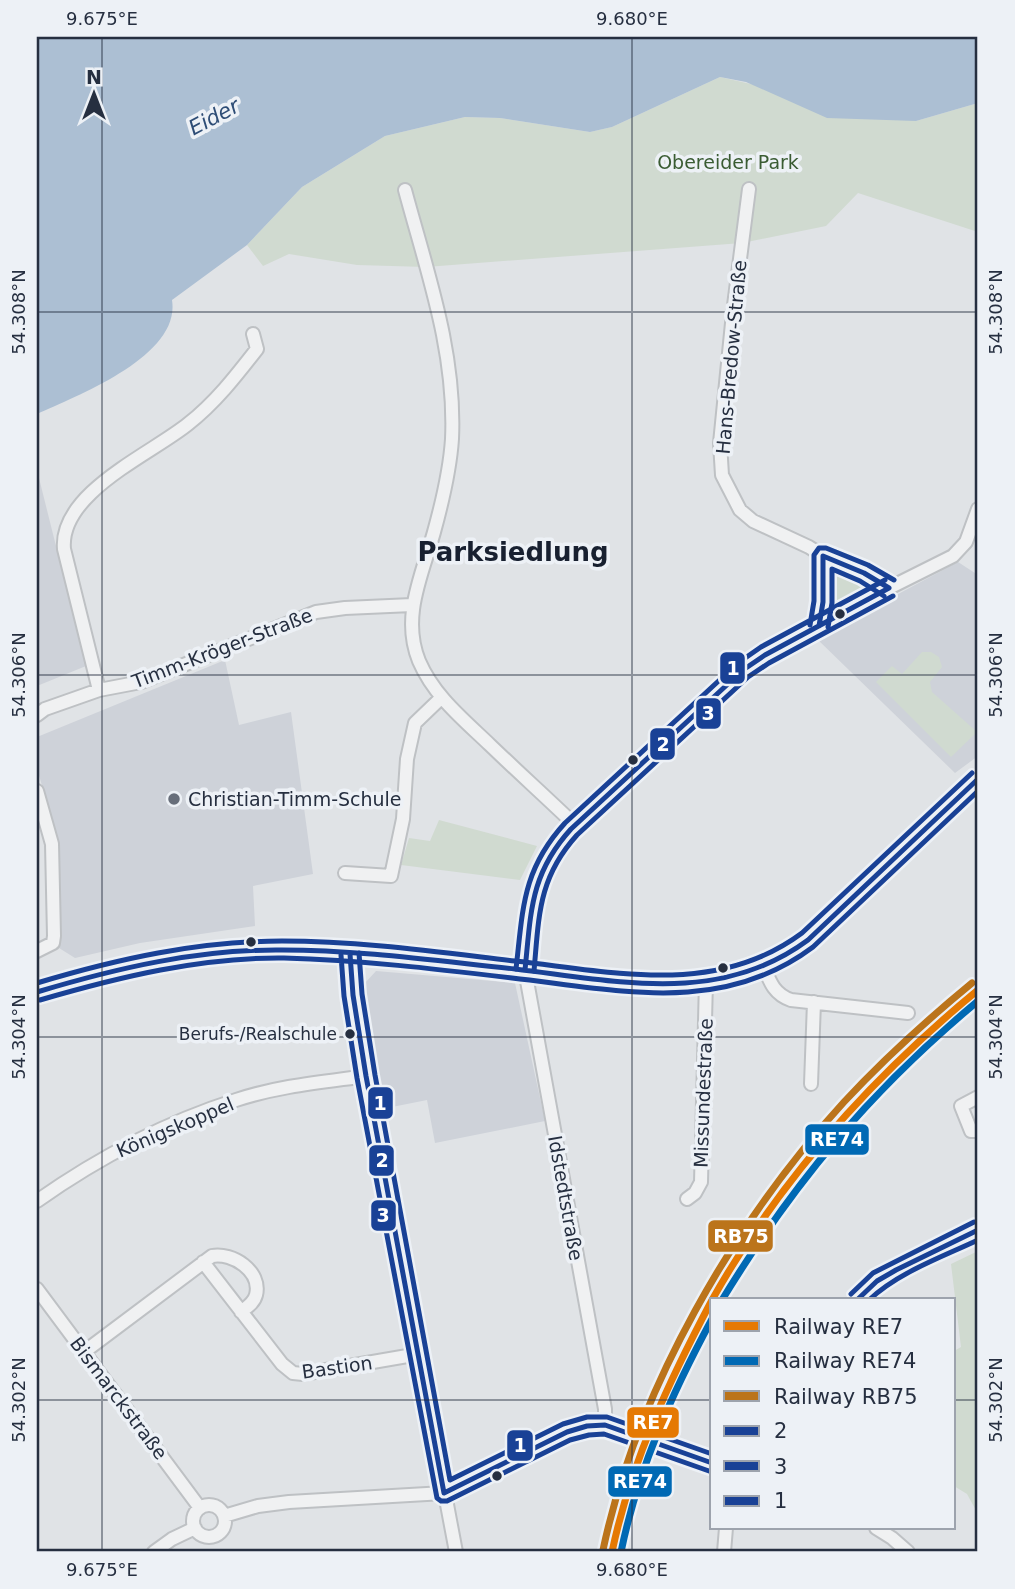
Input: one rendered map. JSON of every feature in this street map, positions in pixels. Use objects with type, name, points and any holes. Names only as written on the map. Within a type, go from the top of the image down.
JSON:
[{"type":"main road","points":[[37,992],[148,963],[279,949],[525,970],[624,982],[672,984],[736,976],[764,967],[821,929],[978,779]]},
{"type":"street","name":"Hans-Bredow-Straße","points":[[749,189],[720,443],[722,475],[740,510],[753,521],[864,573],[889,588]]},
{"type":"street","points":[[405,190],[447,347],[452,407],[452,441],[439,513],[412,605],[411,632],[418,659],[441,698],[575,825]]},
{"type":"street","points":[[99,690],[64,549],[64,530],[91,492],[187,425],[220,396],[257,349],[253,334]]},
{"type":"street","name":"Idstedtstraße","points":[[605,1425],[605,1409],[525,970],[540,872],[551,851],[575,825],[743,670],[765,655],[953,556],[966,542],[978,509]]},
{"type":"street","points":[[820,626],[823,556]]},
{"type":"street","name":"Timm-Kröger-Straße","points":[[37,715],[45,709],[99,690],[141,682],[316,612],[412,605]]},
{"type":"street","points":[[345,873],[391,876],[404,819],[407,760],[415,723],[441,698]]},
{"type":"street","points":[[37,791],[52,844],[54,936],[53,943],[37,951]]},
{"type":"street","points":[[351,954],[353,995],[366,1076],[456,1552]]},
{"type":"street","points":[[764,967],[772,987],[780,996],[908,1013]]},
{"type":"street","name":"Missundestraße","points":[[687,1199],[695,1193],[701,1182],[706,981]]},
{"type":"street","points":[[811,1084],[814,1002]]},
{"type":"street","name":"Königskoppel","points":[[37,1201],[117,1149],[186,1117],[238,1099],[283,1088],[366,1076]]},
{"type":"street","points":[[978,1097],[961,1106],[971,1131],[978,1131]]},
{"type":"street","points":[[860,1298],[887,1276],[978,1230]]},
{"type":"street","points":[[84,1352],[212,1256],[223,1254],[233,1257],[249,1269],[256,1281],[257,1293],[253,1303],[241,1312]]},
{"type":"street","name":"Bastion","points":[[203,1262],[282,1364],[293,1373],[303,1374],[419,1354]]},
{"type":"street","name":"Bismarckstraße","points":[[37,1289],[200,1508]]},
{"type":"street","points":[[224,1516],[257,1506],[289,1502],[444,1493],[567,1433],[587,1426],[605,1425],[710,1461]]},
{"type":"street","points":[[205,1505],[216,1506],[224,1516],[223,1529],[215,1535],[202,1535],[195,1528],[195,1515],[205,1505]]},
{"type":"street","points":[[154,1552],[172,1539],[195,1528]]},
{"type":"street","points":[[724,1552],[726,1530]]},
{"type":"street","points":[[879,1530],[908,1552]]},
{"type":"shaded area","points":[[37,470],[86,666],[37,686]]},
{"type":"shaded area","points":[[958,562],[978,575],[978,756],[955,773],[816,638]]},
{"type":"shaded area","name":"Christian-Timm-Schule","points":[[225,660],[239,725],[291,712],[313,874],[253,886],[255,926],[140,943],[75,958],[59,948],[55,828],[37,769],[37,737]]},
{"type":"shaded area","points":[[376,971],[515,983],[545,1121],[435,1143],[427,1100],[382,1109],[365,983]]},
{"type":"green space","name":"Obereider Park","points":[[720,77],[916,121],[978,103],[978,232],[858,193],[826,226],[742,243],[426,267],[357,265],[289,254],[263,266],[247,245],[302,187],[385,136],[465,117],[500,118],[590,132],[612,127]]},
{"type":"green space","points":[[846,571],[858,576],[863,588],[858,600],[846,605],[834,600],[829,588],[834,576]]},
{"type":"green space","points":[[922,652],[931,652],[939,657],[942,667],[930,682],[932,692],[977,732],[951,757],[876,682],[892,666],[902,674]]},
{"type":"green space","points":[[439,820],[537,846],[520,880],[401,865],[409,838],[430,841]]},
{"type":"green space","points":[[978,1251],[978,1514],[967,1494],[956,1487],[956,1350],[961,1347],[951,1264]]},
{"type":"water","name":"Eider","points":[[37,37],[978,37],[978,103],[916,121],[827,118],[746,82],[720,77],[612,127],[590,132],[500,118],[465,117],[385,136],[302,187],[247,245],[172,300],[170,320],[160,339],[144,356],[100,384],[37,414]]},
{"type":"rail line","name":"RB75","points":[[603,1550],[619,1490],[640,1429],[665,1370],[728,1254],[803,1149],[844,1102],[906,1040],[972,983]]},
{"type":"rail line","name":"RE7","points":[[713,1298],[767,1213],[830,1133],[901,1059],[978,990]]},
{"type":"rail line","name":"RE74","points":[[723,1298],[777,1216],[837,1140],[903,1069],[978,1001]]},
{"type":"rail line","name":"RE7","points":[[612,1552],[630,1486],[653,1423],[710,1304]]},
{"type":"rail line","name":"RE74","points":[[621,1552],[637,1491],[658,1432],[710,1323]]},
{"type":"transit line","name":"1","points":[[810,625],[814,601],[814,555],[819,548],[826,548],[868,565],[894,580]]},
{"type":"transit line","name":"2","points":[[819,626],[823,602],[823,556],[864,573],[889,588]]},
{"type":"transit line","name":"3","points":[[828,627],[832,603],[832,569],[860,581],[884,596]]},
{"type":"transit line","name":"1","points":[[516,969],[523,909],[532,874],[540,857],[565,823],[738,663],[761,647],[885,580]]},
{"type":"transit line","name":"2","points":[[525,970],[531,912],[540,878],[557,846],[571,829],[743,670],[765,655],[889,588]]},
{"type":"transit line","name":"3","points":[[534,971],[540,915],[548,882],[564,851],[577,835],[748,677],[893,596]]},
{"type":"transit line","name":"1","points":[[37,983],[158,953],[220,944],[282,941],[399,948],[627,974],[700,973],[735,966],[769,953],[802,933],[972,773]]},
{"type":"transit line","name":"2","points":[[37,992],[158,962],[251,951],[311,950],[370,954],[591,979],[666,984],[739,974],[774,961],[808,940],[978,779]]},
{"type":"transit line","name":"3","points":[[40,1000],[160,970],[222,961],[284,958],[455,971],[630,992],[668,993],[742,983],[778,969],[813,947],[978,791]]},
{"type":"transit line","name":"1","points":[[359,953],[362,994],[375,1075],[450,1480],[563,1424],[587,1417],[607,1417],[710,1453]]},
{"type":"transit line","name":"2","points":[[350,954],[353,995],[366,1076],[444,1493],[567,1432],[587,1426],[605,1425],[710,1462]]},
{"type":"transit line","name":"3","points":[[341,955],[344,996],[357,1078],[437,1498],[447,1501],[570,1440],[589,1435],[604,1434],[709,1471]]},
{"type":"transit line","name":"1","points":[[851,1294],[873,1273],[974,1222]]},
{"type":"transit line","name":"2","points":[[859,1298],[877,1281],[896,1270],[978,1230]]},
{"type":"transit line","name":"3","points":[[871,1298],[907,1273],[978,1240]]},
{"type":"place","name":"Christian-Timm-Schule","points":[[174,799]]},
{"type":"place","name":"Berufs-/Realschule","points":[[350,1034]]},
{"type":"district","name":"Parksiedlung","points":[[513,552]]}]
